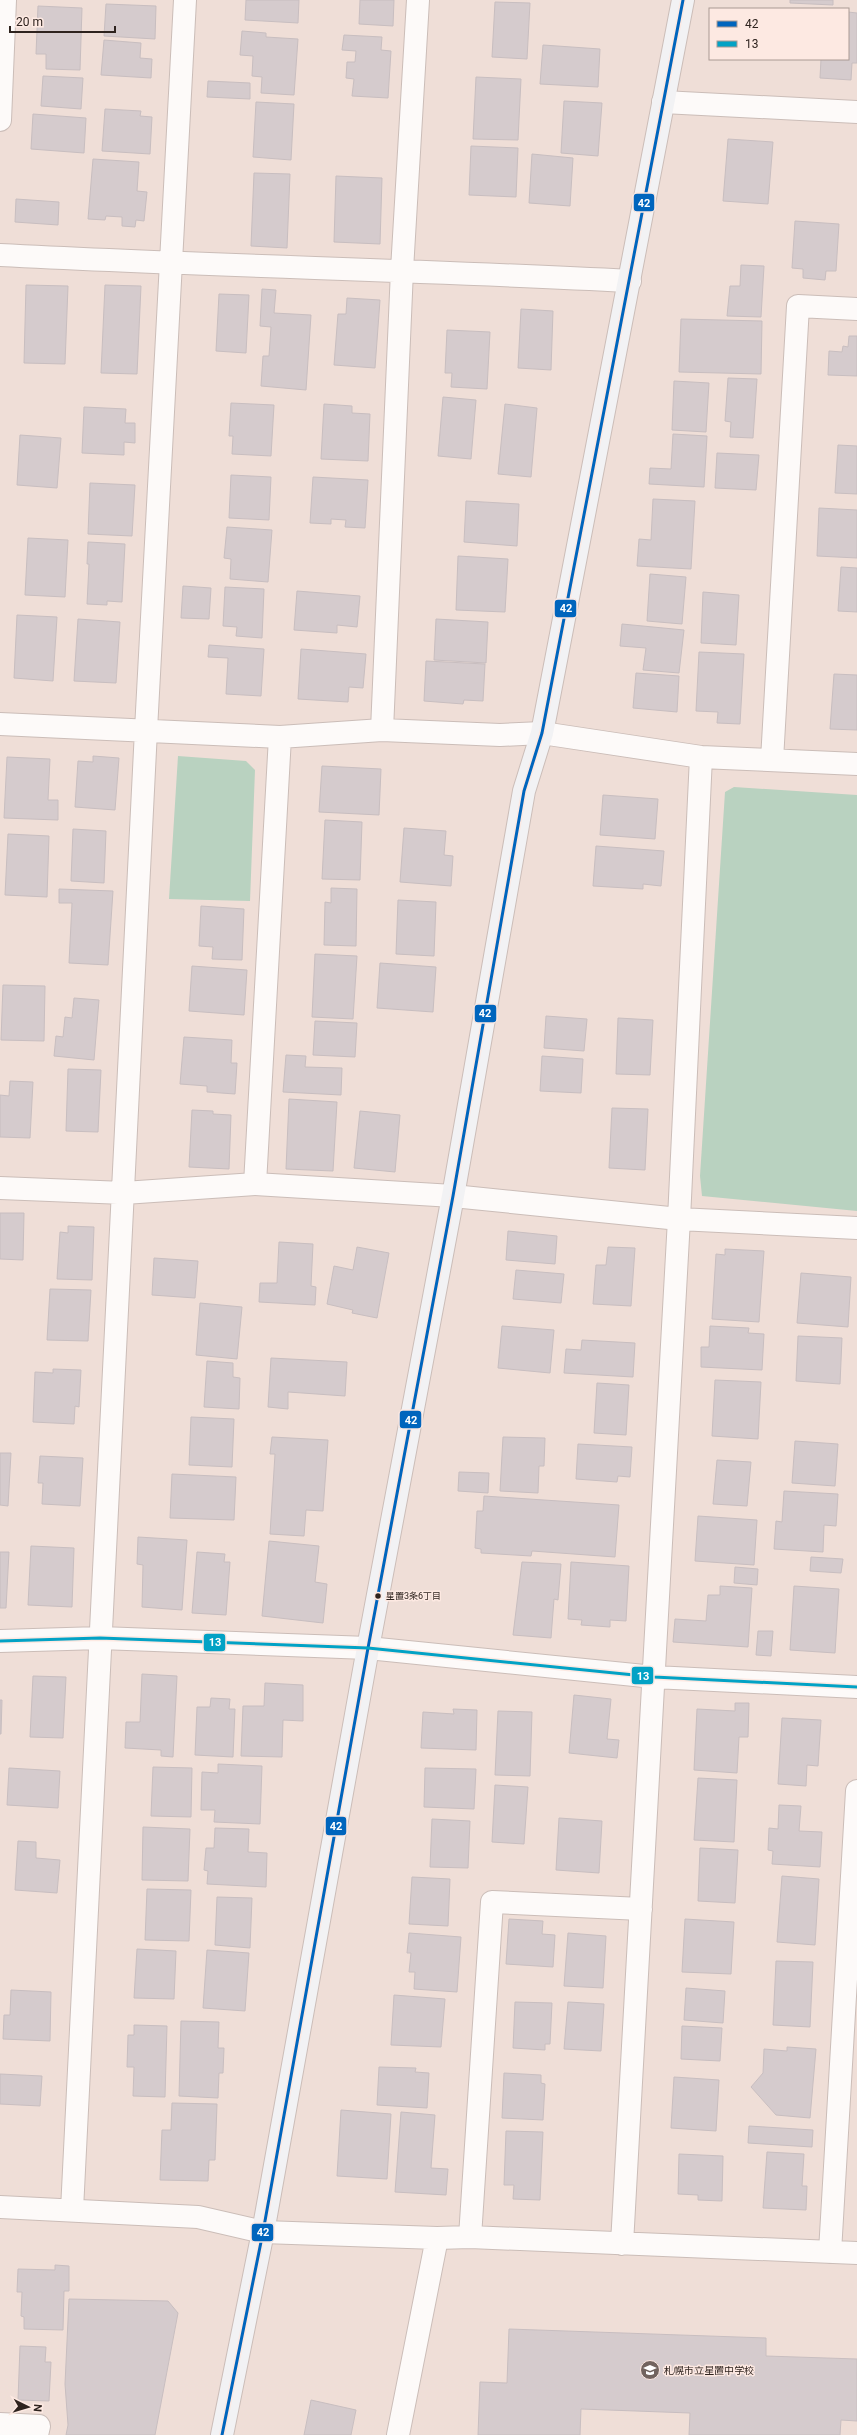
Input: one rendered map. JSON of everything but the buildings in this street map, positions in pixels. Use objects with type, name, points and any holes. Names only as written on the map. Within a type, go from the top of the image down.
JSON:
[{"type":"street","points":[[0,120],[5,0]]},
{"type":"street","points":[[72,2210],[146,730],[185,0]]},
{"type":"street","points":[[382,730],[402,270],[418,0]]},
{"type":"street","points":[[222,2435],[263,2232],[368,1648],[453,1196],[524,791],[542,733],[683,0]]},
{"type":"street","points":[[663,102],[857,112]]},
{"type":"street","points":[[0,255],[171,264],[402,270],[630,280]]},
{"type":"street","points":[[772,760],[798,306],[857,309]]},
{"type":"street","points":[[0,724],[280,736],[382,730],[500,735],[542,733],[701,756],[857,764]]},
{"type":"street","points":[[256,1184],[280,736]]},
{"type":"street","points":[[622,2244],[679,1219],[701,756]]},
{"type":"street","points":[[0,1188],[124,1193],[256,1184],[453,1196],[679,1219],[857,1228]]},
{"type":"street","points":[[0,1641],[100,1638],[368,1648],[654,1677],[857,1687]]},
{"type":"street","points":[[830,2252],[857,1791]]},
{"type":"street","points":[[470,2237],[492,1902],[641,1909]]},
{"type":"street","points":[[0,2207],[198,2217],[263,2232],[436,2238],[470,2237],[857,2253]]},
{"type":"street","points":[[398,2435],[436,2238]]},
{"type":"street","points":[[0,2424],[39,2426],[37,2435]]},
{"type":"green space","points":[[178,756],[246,761],[255,770],[250,901],[169,899]]},
{"type":"green space","points":[[734,787],[857,795],[857,1211],[702,1196],[700,1176],[725,792]]},
{"type":"transit line","name":"42","points":[[222,2435],[263,2232],[368,1648],[453,1196],[524,791],[542,733],[683,0]]},
{"type":"transit line","name":"13","points":[[0,1641],[100,1638],[368,1648],[654,1677],[857,1687]]},
{"type":"place","name":"星置3条6丁目","points":[[378,1596]]},
{"type":"place","name":"札幌市立星置中学校","points":[[650,2370]]}]
